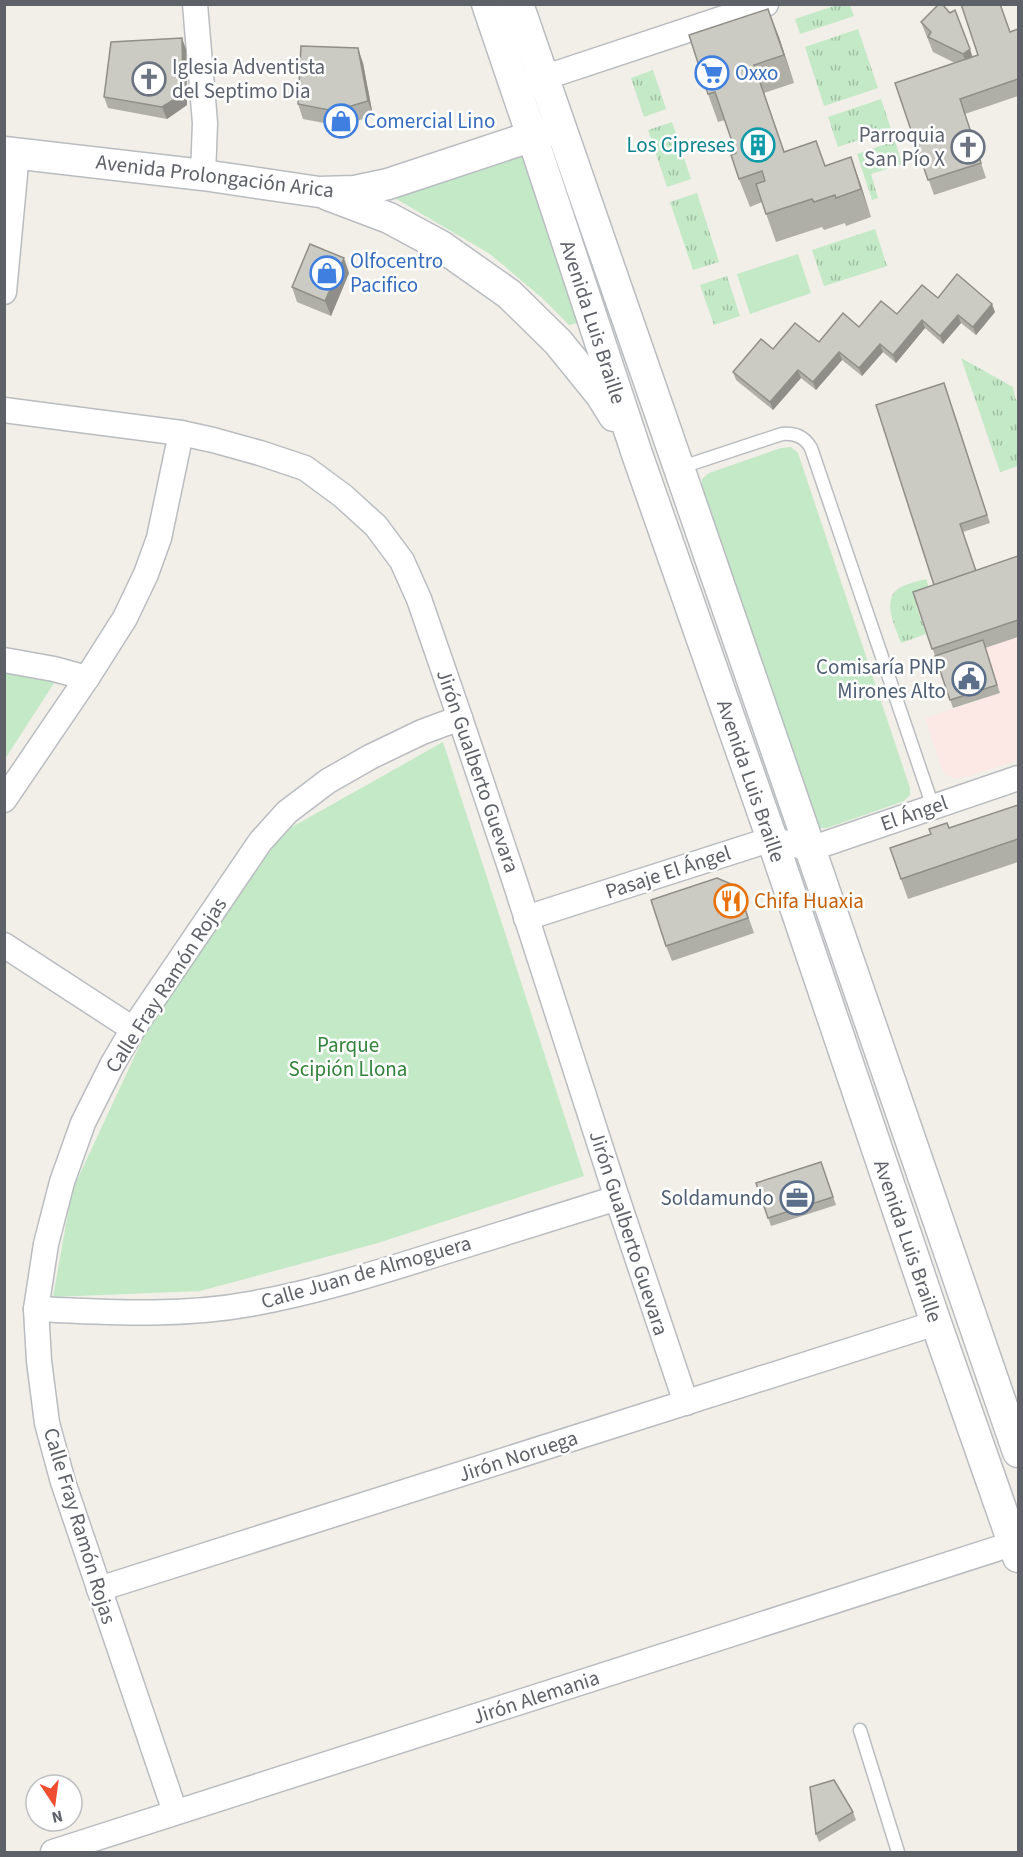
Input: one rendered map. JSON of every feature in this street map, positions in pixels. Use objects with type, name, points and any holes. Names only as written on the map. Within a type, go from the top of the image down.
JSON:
[{"type":"street","points":[[195,4],[205,123],[203,175]]},
{"type":"street","name":"Avenida Luis Braille","points":[[486,4],[515,87],[546,131],[679,468],[1018,1452]]},
{"type":"street","name":"Avenida Luis Braille","points":[[518,4],[543,78],[546,131],[637,454],[936,1323],[1017,1548]]},
{"type":"street","points":[[515,87],[766,4]]},
{"type":"street","name":"Avenida Prolongación Arica","points":[[11,153],[203,175],[320,192],[355,191],[388,184],[546,131]]},
{"type":"street","points":[[4,292],[11,153]]},
{"type":"street","points":[[320,192],[389,218],[441,246],[509,294],[558,342],[601,395],[637,454]]},
{"type":"street","name":"Jirón Gualberto Guevara","points":[[4,410],[182,433],[250,450],[305,468],[343,496],[376,526],[402,561],[419,599],[460,718],[686,1403]]},
{"type":"street","points":[[4,800],[87,678],[124,618],[146,574],[159,538],[182,433]]},
{"type":"street","points":[[4,660],[54,669],[87,678]]},
{"type":"street","name":"Calle Fray Ramón Rojas","points":[[175,1812],[63,1482],[47,1423],[39,1361],[36,1309],[46,1244],[62,1182],[83,1123],[112,1065],[133,1029],[260,842],[287,812],[328,781],[370,757],[422,732],[460,718]]},
{"type":"street","name":"El Ángel","points":[[810,849],[1018,778]]},
{"type":"street","points":[[771,839],[810,849]]},
{"type":"street","name":"Pasaje El Ángel","points":[[526,918],[771,839]]},
{"type":"street","points":[[4,945],[133,1029]]},
{"type":"street","name":"Calle Juan de Almoguera","points":[[36,1309],[114,1313],[181,1312],[248,1305],[374,1274],[617,1198]]},
{"type":"street","name":"Jirón Noruega","points":[[99,1589],[936,1323]]},
{"type":"street","name":"Jirón Alemania","points":[[53,1852],[1017,1548]]},
{"type":"lane","points":[[679,468],[782,434],[799,435],[807,441],[933,807]]},
{"type":"lane","points":[[860,1730],[898,1852]]},
{"type":"shaded area","points":[[1018,637],[1018,760],[963,778],[946,775],[925,718],[1000,693],[985,648]]},
{"type":"green space","points":[[840,4],[850,5],[854,16],[800,34],[795,19]]},
{"type":"green space","points":[[858,29],[878,88],[824,106],[805,47]]},
{"type":"green space","points":[[653,70],[666,109],[644,117],[631,78]]},
{"type":"green space","points":[[881,99],[891,129],[838,147],[828,117]]},
{"type":"green space","points":[[672,122],[691,179],[667,187],[648,130]]},
{"type":"green space","points":[[895,141],[902,164],[871,174],[878,198],[872,200],[857,154]]},
{"type":"green space","points":[[524,156],[577,323],[569,325],[541,297],[490,254],[393,197]]},
{"type":"green space","points":[[697,193],[719,262],[693,270],[670,202]]},
{"type":"green space","points":[[875,229],[887,266],[824,286],[812,250]]},
{"type":"green space","points":[[798,254],[811,293],[750,314],[737,274]]},
{"type":"green space","points":[[727,276],[740,316],[714,325],[700,285]]},
{"type":"green space","points":[[961,358],[1013,387],[1018,402],[1018,466],[1000,472]]},
{"type":"green space","points":[[791,447],[798,453],[910,788],[910,795],[904,801],[827,828],[820,828],[815,823],[702,488],[702,479],[709,473],[781,448]]},
{"type":"green space","points":[[926,579],[933,599],[916,605],[926,634],[901,643],[891,612],[892,597],[903,586]]},
{"type":"green space","points":[[5,673],[56,680],[5,759]]},
{"type":"green space","name":"Parque Scipión Llona","points":[[443,742],[584,1176],[378,1243],[200,1291],[53,1297],[72,1191],[165,991],[285,831]]},
{"type":"building","points":[[939,4],[942,4],[950,13],[955,10],[970,49],[963,54],[928,37],[931,32],[921,22]]},
{"type":"building","points":[[961,4],[1000,4],[1010,32],[1018,29],[1018,79],[960,99],[981,163],[928,180],[895,83],[978,55]]},
{"type":"building","name":"Los Cipreses","points":[[768,9],[784,55],[754,65],[784,152],[816,141],[825,166],[851,157],[861,189],[836,198],[835,195],[814,202],[812,199],[766,214],[756,184],[765,181],[762,171],[739,179],[731,155],[736,153],[715,92],[708,94],[689,35]]},
{"type":"building","name":"Iglesia Adventista del Septimo Dia","points":[[182,38],[183,94],[162,107],[104,97],[111,42]]},
{"type":"building","points":[[301,46],[358,48],[368,101],[334,111],[298,104]]},
{"type":"building","points":[[310,244],[344,258],[325,301],[292,287]]},
{"type":"building","points":[[957,274],[992,304],[973,327],[958,315],[940,336],[922,320],[893,355],[880,344],[859,368],[839,352],[813,382],[798,370],[770,402],[733,372],[761,339],[773,349],[795,323],[819,342],[843,313],[859,327],[881,301],[897,314],[922,285],[938,298]]},
{"type":"building","points":[[944,383],[987,515],[960,524],[976,571],[934,585],[876,405]]},
{"type":"building","points":[[1018,556],[1018,620],[932,649],[913,592]]},
{"type":"building","name":"Comisaría PNP Mirones Alto","points":[[983,640],[997,685],[950,700],[935,656]]},
{"type":"building","points":[[1018,805],[1018,839],[901,879],[890,848],[931,834],[929,829],[947,823],[949,828]]},
{"type":"building","points":[[717,878],[738,887],[748,918],[666,946],[651,900]]},
{"type":"building","name":"Soldamundo","points":[[821,1162],[833,1197],[768,1218],[756,1183]]},
{"type":"building","points":[[834,1780],[853,1812],[816,1834],[810,1787]]},
{"type":"place","name":"Oxxo","points":[[712,73]]},
{"type":"place","name":"Iglesia Adventista del Septimo Dia","points":[[149,79]]},
{"type":"place","name":"Comercial Lino","points":[[341,121]]},
{"type":"place","name":"Los Cipreses","points":[[758,145]]},
{"type":"place","name":"Parroquia San Pío X","points":[[968,147]]},
{"type":"place","name":"Olfocentro Pacifico","points":[[327,273]]},
{"type":"place","name":"Comisaría PNP Mirones Alto","points":[[969,679]]},
{"type":"place","name":"Chifa Huaxia","points":[[731,901]]},
{"type":"place","name":"Soldamundo","points":[[797,1198]]}]
